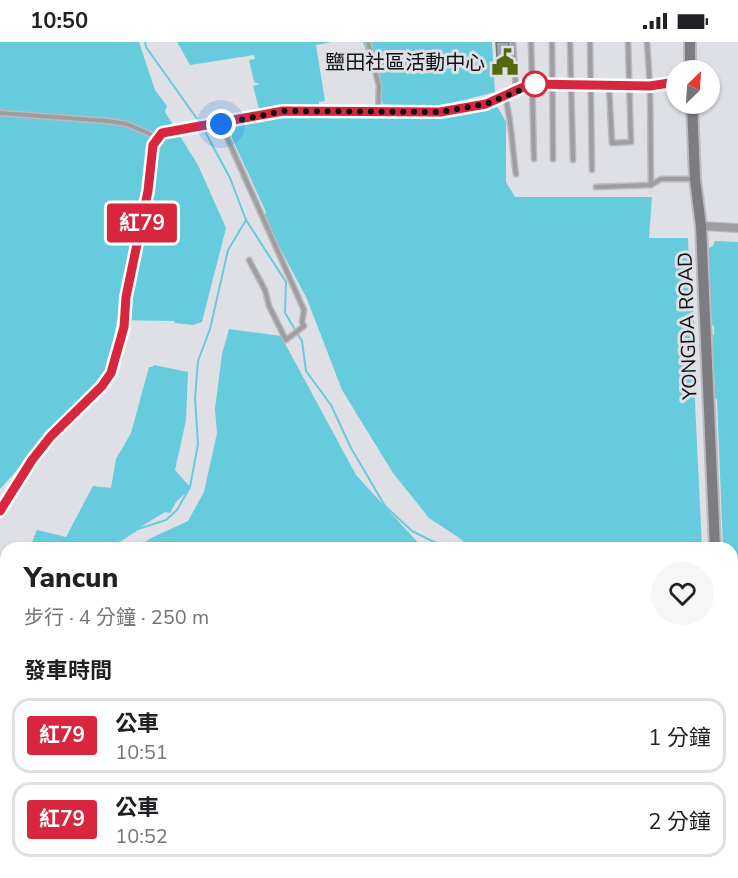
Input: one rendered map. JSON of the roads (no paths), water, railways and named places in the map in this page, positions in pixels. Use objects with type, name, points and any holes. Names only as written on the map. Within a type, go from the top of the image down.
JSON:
[{"type":"street","points":[[690,42],[690,60]]},
{"type":"street","points":[[0,511],[32,460],[51,436],[102,386],[113,367],[124,327],[126,297],[148,191],[153,145],[162,133],[283,111],[440,112],[486,104],[532,84],[650,86],[666,84]]},
{"type":"street","name":"YONGDA ROAD","points":[[692,114],[695,179],[701,226],[715,542]]},
{"type":"street","points":[[701,226],[738,228]]},
{"type":"lane","points":[[368,42],[380,86],[378,111]]},
{"type":"lane","points":[[513,42],[516,91]]},
{"type":"lane","points":[[531,42],[534,159]]},
{"type":"lane","points":[[552,42],[553,159]]},
{"type":"lane","points":[[570,42],[573,160]]},
{"type":"lane","points":[[590,42],[592,170]]},
{"type":"lane","points":[[609,85],[612,143],[631,142],[628,42]]},
{"type":"lane","points":[[647,42],[651,185]]},
{"type":"lane","points":[[505,95],[511,120],[512,151],[516,174]]},
{"type":"lane","points":[[0,113],[108,121],[127,124],[157,137]]},
{"type":"lane","points":[[219,123],[300,296],[304,310],[302,322],[304,326],[286,340],[249,260]]},
{"type":"lane","points":[[596,187],[651,185],[662,179],[695,179]]},
{"type":"water","points":[[0,42],[139,42],[155,90],[167,106],[165,112],[198,165],[226,228],[202,322],[193,325],[174,321],[117,320],[114,338],[116,339],[107,369],[0,489]]},
{"type":"water","points":[[177,42],[332,42],[316,45],[325,101],[319,102],[319,105],[290,104],[259,109],[253,86],[260,84],[254,82],[249,60],[255,59],[254,55],[190,65]]},
{"type":"water","points":[[363,42],[492,42],[495,92],[440,106],[411,107],[383,104],[368,57],[374,56],[373,51],[366,51]]},
{"type":"water","points":[[497,106],[506,122],[506,182],[515,197],[652,197],[649,238],[688,238],[696,339],[692,340],[702,542],[464,542],[429,518],[393,473],[342,390],[307,299],[264,218],[266,212],[232,138],[232,126],[271,119],[341,114],[426,119],[460,116]]},
{"type":"water","points":[[715,241],[738,242],[738,542],[723,542],[717,399],[711,398],[708,335],[714,335],[714,326],[708,323],[705,250],[713,246]]},
{"type":"water","points":[[229,329],[281,336],[356,475],[417,542],[146,542],[188,521],[204,492],[217,433],[215,409],[222,354]]},
{"type":"water","points":[[154,365],[188,372],[186,420],[175,470],[191,488],[176,502],[170,513],[165,512],[116,542],[32,542],[37,530],[66,537],[93,486],[111,488],[116,459],[131,433],[149,367]]},
{"type":"waterway","points":[[145,42],[146,47],[200,123]]},
{"type":"waterway","points":[[203,128],[230,178],[246,220],[286,282],[285,313],[302,341],[306,371],[331,405],[351,448],[385,506],[412,531],[434,542]]},
{"type":"waterway","points":[[118,542],[138,529],[166,520],[177,510],[190,487],[198,444],[195,398],[198,361],[210,329],[228,250],[246,220]]},
{"type":"place","name":"鹽田社區活動中心","points":[[505,62]]}]
